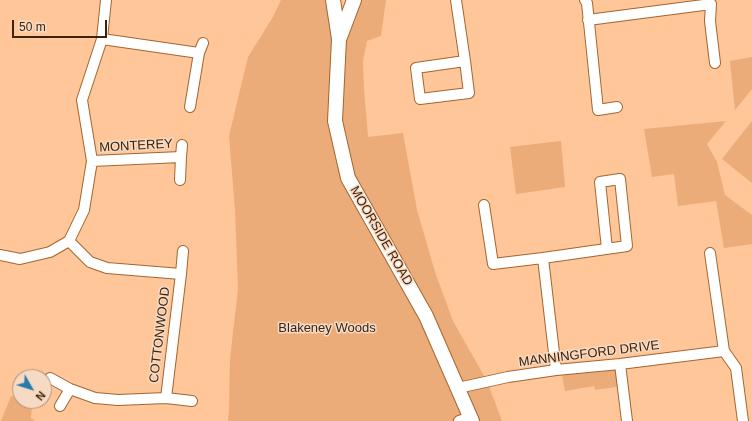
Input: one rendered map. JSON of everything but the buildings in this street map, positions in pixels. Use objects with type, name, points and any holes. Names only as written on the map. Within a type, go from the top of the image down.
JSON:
[{"type":"street","points":[[0,255],[20,259],[50,252],[69,241],[84,210],[92,161],[82,100],[102,39],[106,0]]},
{"type":"street","name":"MOORSIDE ROAD","points":[[333,0],[339,39],[335,121],[348,178],[426,316],[458,388],[467,420]]},
{"type":"street","name":"MOORSIDE ROAD","points":[[340,0],[348,2],[354,0]]},
{"type":"street","name":"MOORSIDE ROAD","points":[[339,39],[354,0]]},
{"type":"street","points":[[456,0],[465,62],[469,93],[420,99],[416,68],[465,62]]},
{"type":"street","points":[[586,0],[598,110],[617,107]]},
{"type":"street","points":[[588,20],[711,4],[710,21],[715,63]]},
{"type":"street","points":[[102,39],[199,54]]},
{"type":"street","points":[[190,107],[199,54],[203,43]]},
{"type":"street","name":"MONTEREY","points":[[180,180],[182,145]]},
{"type":"street","name":"MONTEREY","points":[[92,161],[181,157]]},
{"type":"street","points":[[484,205],[493,264],[543,258],[607,249],[627,246],[620,179],[600,182],[607,249]]},
{"type":"street","name":"COTTONWOOD","points":[[52,379],[70,389],[95,398],[118,400],[166,398],[181,274],[107,268],[90,262],[69,241]]},
{"type":"street","points":[[181,274],[183,251]]},
{"type":"street","points":[[710,252],[724,351],[736,368],[743,421]]},
{"type":"street","points":[[543,258],[556,370]]},
{"type":"street","name":"MANNINGFORD DRIVE","points":[[458,388],[508,376],[724,351]]},
{"type":"street","points":[[620,364],[627,421]]},
{"type":"street","points":[[60,406],[70,389]]},
{"type":"street","points":[[166,398],[192,401]]},
{"type":"green space","name":"Blakeney Woods","points":[[281,0],[333,0],[339,38],[354,0],[386,0],[381,36],[367,41],[363,61],[368,137],[403,133],[417,210],[435,272],[453,321],[487,381],[502,421],[228,421],[230,359],[238,289],[235,210],[229,136],[248,57],[273,17]]},
{"type":"green space","points":[[752,57],[752,89],[735,110],[730,61]]},
{"type":"green space","points":[[726,121],[707,144],[717,162],[725,195],[752,215],[752,244],[724,248],[716,201],[678,206],[674,174],[652,177],[644,129]]},
{"type":"green space","points":[[752,121],[752,183],[722,159]]},
{"type":"green space","points":[[561,141],[565,187],[516,194],[510,147]]},
{"type":"green space","points":[[620,364],[622,386],[595,390],[594,386],[565,391],[561,370]]},
{"type":"green space","points":[[11,396],[12,409],[32,409],[31,418],[35,421],[1,421]]}]
